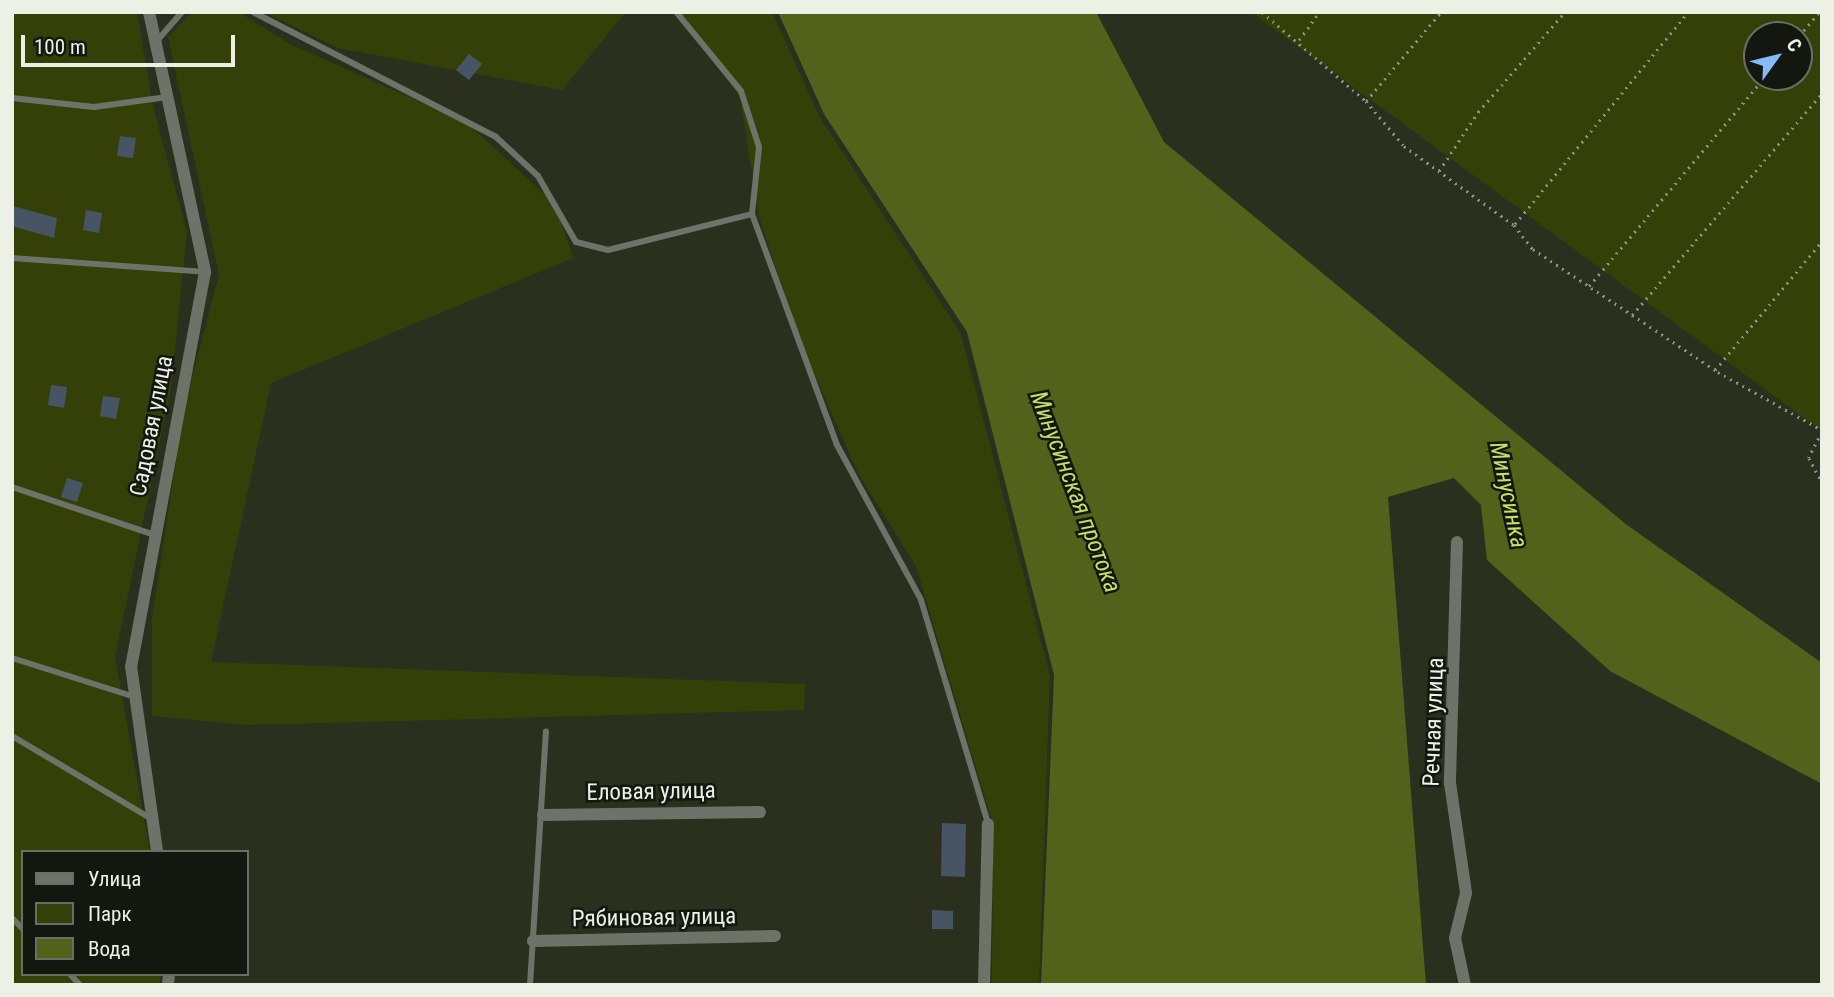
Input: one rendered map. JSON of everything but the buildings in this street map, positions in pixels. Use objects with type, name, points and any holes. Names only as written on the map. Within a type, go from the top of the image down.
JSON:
[{"type":"street","name":"Садовая улица","points":[[149,12],[205,272],[152,534],[131,666],[158,850]]},
{"type":"street","name":"Речная улица","points":[[1457,542],[1450,783],[1466,893],[1455,938],[1465,985]]},
{"type":"street","name":"Еловая улица","points":[[543,815],[760,812]]},
{"type":"street","points":[[984,985],[988,824]]},
{"type":"street","name":"Рябиновая улица","points":[[533,941],[775,936]]},
{"type":"lane","points":[[156,42],[182,12]]},
{"type":"lane","points":[[253,12],[496,137],[538,176],[576,242],[608,250],[752,214]]},
{"type":"lane","points":[[676,12],[741,91],[759,147],[752,214],[837,444],[921,600],[988,824]]},
{"type":"lane","points":[[12,98],[94,107],[169,97]]},
{"type":"lane","points":[[12,258],[205,272]]},
{"type":"lane","points":[[12,487],[152,534]]},
{"type":"lane","points":[[12,659],[135,697]]},
{"type":"lane","points":[[530,985],[543,815],[546,732]]},
{"type":"lane","points":[[12,736],[152,819]]},
{"type":"path","points":[[1262,12],[1299,40],[1366,101],[1404,146],[1514,225],[1533,249],[1715,370],[1822,431],[1810,458],[1822,482]]},
{"type":"path","points":[[1299,40],[1319,12]]},
{"type":"path","points":[[1366,101],[1441,12]]},
{"type":"path","points":[[1439,171],[1478,112],[1565,12]]},
{"type":"path","points":[[1514,225],[1688,12]]},
{"type":"path","points":[[1588,287],[1753,91]]},
{"type":"path","points":[[1632,315],[1822,93]]},
{"type":"path","points":[[1715,370],[1822,241]]},
{"type":"green space","points":[[12,12],[137,12],[153,107],[187,232],[171,387],[115,657],[150,850],[21,850],[21,976],[161,976],[159,985],[12,985]]},
{"type":"green space","points":[[193,12],[239,12],[290,44],[467,123],[556,205],[573,258],[271,383],[211,662],[805,684],[804,710],[246,725],[152,716],[152,619],[184,409],[219,275],[168,37]]},
{"type":"green space","points":[[264,12],[626,12],[562,90],[338,48]]},
{"type":"green space","points":[[675,12],[772,12],[819,116],[961,334],[1050,676],[1039,985],[992,985],[993,825],[916,566],[859,475],[801,344],[759,216],[740,97]]},
{"type":"green space","points":[[1251,12],[1822,12],[1822,431]]},
{"type":"water","points":[[778,12],[1096,12],[1164,142],[1627,525],[1822,663],[1822,784],[1610,671],[1487,560],[1481,505],[1454,478],[1388,497],[1426,985],[1041,985],[1054,675],[967,332],[824,114]]},
{"type":"water label","name":"Минусинская протока","points":[[1075,492]]},
{"type":"water label","name":"Минусинка","points":[[1508,495]]}]
